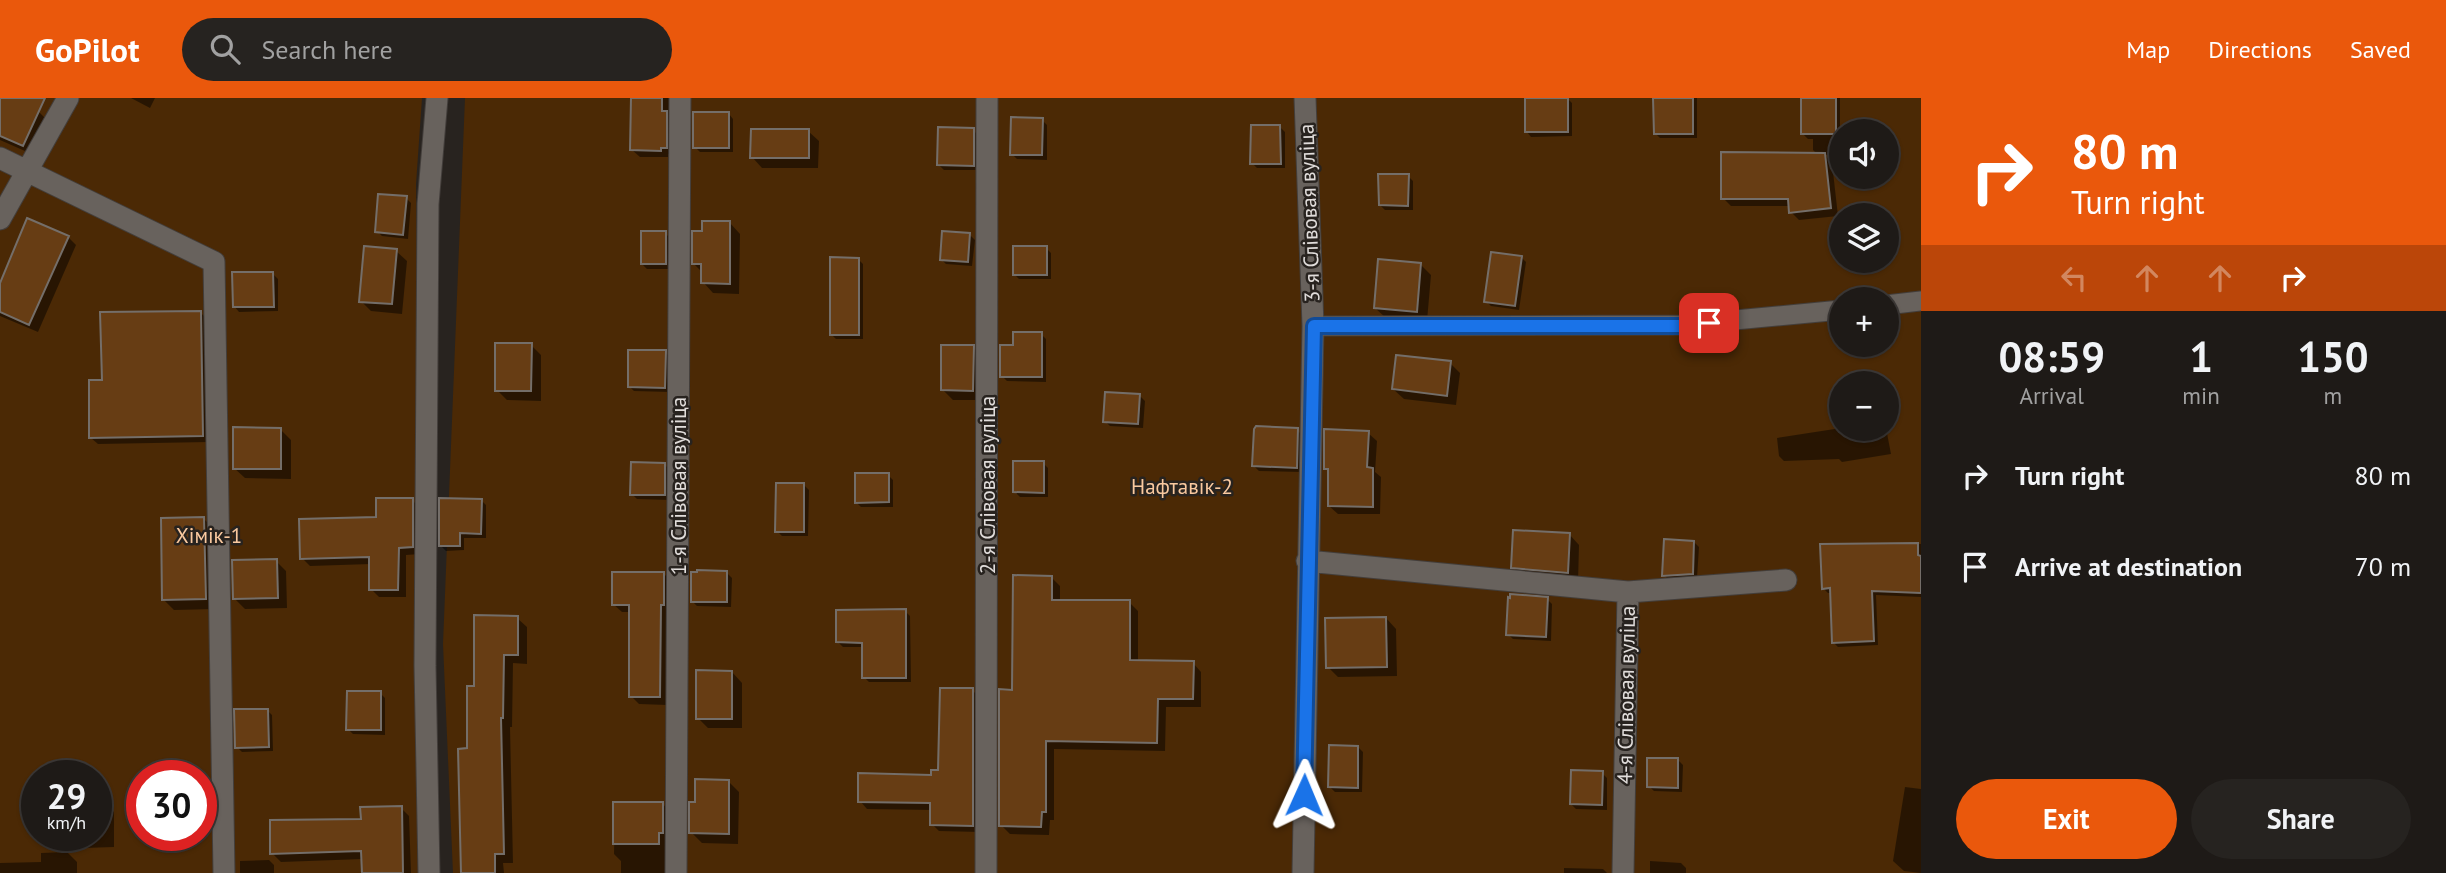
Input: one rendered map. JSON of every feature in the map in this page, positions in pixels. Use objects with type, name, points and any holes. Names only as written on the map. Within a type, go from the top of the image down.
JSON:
[{"type":"street","points":[[0,219],[68,98]]},
{"type":"street","points":[[429,873],[425,666],[428,204],[437,98]]},
{"type":"street","name":"1-я Слівовая вуліца","points":[[676,873],[680,98]]},
{"type":"street","name":"2-я Слівовая вуліца","points":[[986,873],[987,98]]},
{"type":"street","name":"3-я Слівовая вуліца","points":[[1303,873],[1307,561],[1314,326],[1305,98]]},
{"type":"street","points":[[0,158],[214,262],[224,873]]},
{"type":"street","points":[[1307,561],[1628,592]]},
{"type":"street","name":"4-я Слівовая вуліца","points":[[1623,873],[1628,592],[1786,580]]},
{"type":"lane","points":[[1899,304],[1921,302]]},
{"type":"lane","points":[[1314,326],[1682,326],[1829,311]]},
{"type":"green space","name":"Хімік-1","points":[[0,98],[422,98],[416,184],[422,873],[0,873]]},
{"type":"green space","name":"Нафтавік-2","points":[[465,98],[1921,98],[1921,873],[453,873],[443,644]]},
{"type":"building","points":[[0,98],[45,98],[23,146],[0,136]]},
{"type":"building","points":[[631,98],[662,98],[662,111],[667,111],[667,148],[661,148],[661,151],[630,150]]},
{"type":"building","points":[[1525,98],[1568,98],[1568,132],[1525,132]]},
{"type":"building","points":[[1653,98],[1693,98],[1693,134],[1654,134]]},
{"type":"building","points":[[1801,98],[1836,98],[1836,119],[1829,119],[1829,134],[1801,134]]},
{"type":"building","points":[[693,112],[729,112],[729,148],[693,148]]},
{"type":"building","points":[[1011,117],[1043,118],[1042,155],[1010,155]]},
{"type":"building","points":[[1251,125],[1280,125],[1281,164],[1250,164]]},
{"type":"building","points":[[938,127],[974,128],[974,166],[937,165]]},
{"type":"building","points":[[751,129],[809,129],[809,158],[750,158]]},
{"type":"building","points":[[1721,152],[1825,153],[1829,208],[1789,213],[1788,199],[1721,199]]},
{"type":"building","points":[[1378,174],[1409,174],[1408,206],[1379,205]]},
{"type":"building","points":[[378,194],[407,196],[403,235],[375,232]]},
{"type":"building","points":[[27,218],[69,236],[29,325],[0,312],[0,283]]},
{"type":"building","points":[[702,221],[730,221],[730,284],[701,283],[701,264],[692,264],[692,231],[702,231]]},
{"type":"building","points":[[641,231],[666,231],[666,264],[641,264]]},
{"type":"building","points":[[942,231],[970,233],[968,262],[940,260]]},
{"type":"building","points":[[364,246],[397,249],[392,304],[359,302]]},
{"type":"building","points":[[1013,246],[1047,246],[1047,275],[1013,275]]},
{"type":"building","points":[[1491,252],[1522,256],[1515,306],[1484,302]]},
{"type":"building","points":[[830,257],[859,258],[859,335],[830,335]]},
{"type":"building","points":[[1378,259],[1421,263],[1417,312],[1374,308]]},
{"type":"building","points":[[232,272],[273,272],[274,307],[233,307]]},
{"type":"building","points":[[201,311],[203,436],[89,438],[89,380],[102,380],[100,312]]},
{"type":"building","points":[[1013,332],[1042,332],[1042,377],[1000,377],[1000,345],[1013,345]]},
{"type":"building","points":[[495,343],[532,343],[531,391],[495,391]]},
{"type":"building","points":[[941,345],[974,345],[973,391],[941,390]]},
{"type":"building","points":[[628,350],[666,350],[665,388],[628,387]]},
{"type":"building","points":[[1396,355],[1451,361],[1447,396],[1392,389]]},
{"type":"building","points":[[1105,392],[1140,394],[1138,424],[1103,422]]},
{"type":"building","points":[[1256,426],[1298,428],[1297,468],[1252,466]]},
{"type":"building","points":[[233,427],[281,428],[281,469],[233,469]]},
{"type":"building","points":[[1324,429],[1369,431],[1367,467],[1373,468],[1373,507],[1328,506]]},
{"type":"building","points":[[1013,461],[1044,461],[1044,493],[1013,492]]},
{"type":"building","points":[[631,462],[665,463],[665,495],[630,495]]},
{"type":"building","points":[[855,473],[889,473],[889,502],[855,503]]},
{"type":"building","points":[[776,483],[804,483],[804,532],[775,532]]},
{"type":"building","points":[[376,498],[413,498],[413,547],[399,548],[398,590],[369,590],[369,557],[300,559],[299,519],[376,517]]},
{"type":"building","points":[[439,498],[482,499],[481,534],[460,533],[460,546],[439,546]]},
{"type":"building","points":[[204,517],[206,599],[162,600],[161,518]]},
{"type":"building","points":[[1513,530],[1570,533],[1568,573],[1511,568]]},
{"type":"building","points":[[1664,539],[1694,541],[1693,574],[1662,576]]},
{"type":"building","points":[[1918,543],[1918,555],[1921,556],[1921,593],[1872,591],[1874,641],[1832,643],[1830,588],[1822,589],[1820,544]]},
{"type":"building","points":[[277,559],[278,598],[233,599],[232,560]]},
{"type":"building","points":[[727,571],[727,602],[691,602],[691,572]]},
{"type":"building","points":[[612,572],[664,572],[660,697],[629,697],[629,605],[612,605]]},
{"type":"building","points":[[1013,575],[1052,576],[1052,600],[1130,600],[1130,660],[1194,661],[1193,699],[1158,699],[1157,743],[1046,741],[1046,812],[1042,812],[1041,827],[999,826],[999,689],[1012,690]]},
{"type":"building","points":[[1510,594],[1548,597],[1546,637],[1506,635]]},
{"type":"building","points":[[906,609],[906,678],[862,678],[862,643],[836,642],[836,610]]},
{"type":"building","points":[[474,615],[518,616],[518,655],[504,655],[501,718],[504,854],[495,854],[495,873],[461,873],[458,749],[467,748],[467,686],[474,686]]},
{"type":"building","points":[[1386,617],[1387,667],[1326,668],[1325,618]]},
{"type":"building","points":[[696,670],[732,671],[732,719],[696,719]]},
{"type":"building","points":[[940,688],[973,688],[973,826],[930,825],[930,803],[858,802],[858,773],[931,775],[931,770],[938,770]]},
{"type":"building","points":[[347,691],[381,691],[381,730],[346,730]]},
{"type":"building","points":[[234,709],[268,709],[269,747],[235,748]]},
{"type":"building","points":[[1329,745],[1358,746],[1358,788],[1328,787]]},
{"type":"building","points":[[1647,758],[1678,758],[1678,788],[1647,787]]},
{"type":"building","points":[[1571,770],[1603,771],[1602,805],[1570,804]]},
{"type":"building","points":[[695,779],[729,780],[729,834],[689,833],[689,802],[695,802]]},
{"type":"building","points":[[613,802],[663,802],[663,833],[659,833],[659,844],[613,844]]},
{"type":"building","points":[[402,806],[403,873],[362,873],[361,851],[270,854],[270,820],[361,819],[360,807]]},
{"type":"route","points":[[1304,795],[1314,326],[1682,326],[1709,323]]}]
